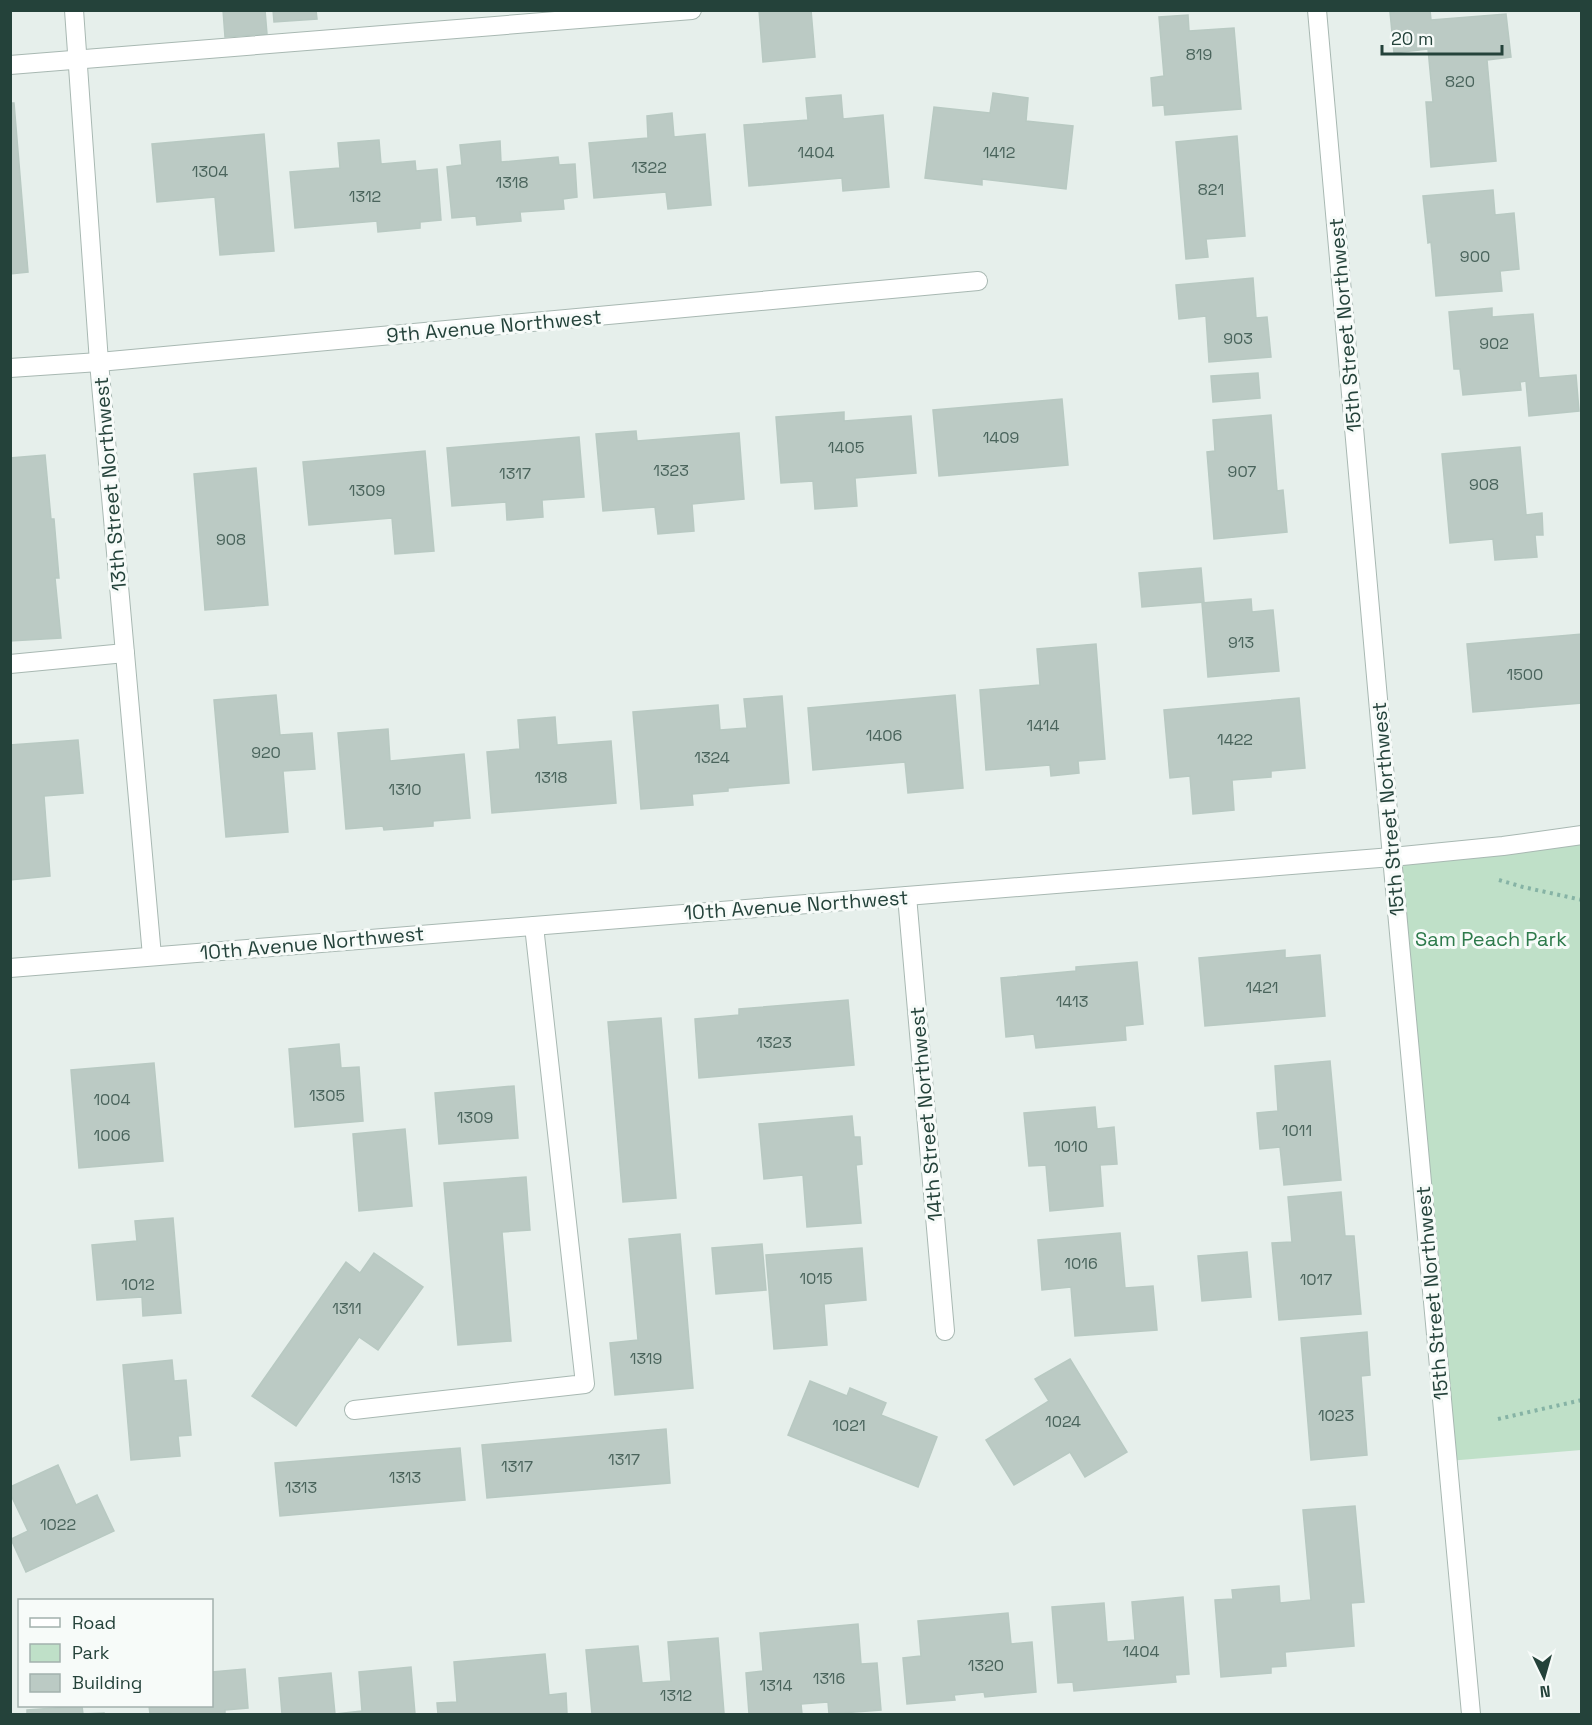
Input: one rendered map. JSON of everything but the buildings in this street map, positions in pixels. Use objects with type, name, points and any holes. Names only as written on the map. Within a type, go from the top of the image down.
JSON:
[{"type":"street","name":"13th Street Northwest","points":[[74,10],[99,362],[152,956]]},
{"type":"street","points":[[10,65],[692,10]]},
{"type":"street","name":"15th Street Northwest","points":[[1317,10],[1471,1714]]},
{"type":"street","name":"9th Avenue Northwest","points":[[10,368],[99,362],[978,281]]},
{"type":"street","points":[[10,664],[125,653]]},
{"type":"street","name":"10th Avenue Northwest","points":[[10,968],[1392,856],[1503,846],[1581,835]]},
{"type":"street","name":"14th Street Northwest","points":[[906,896],[945,1331]]},
{"type":"street","points":[[354,1410],[585,1384],[534,926]]},
{"type":"path","points":[[1499,880],[1581,900]]},
{"type":"path","points":[[1498,1419],[1581,1400]]},
{"type":"green space","name":"Sam Peach Park","points":[[1581,835],[1581,1450],[1448,1461],[1392,857]]}]
